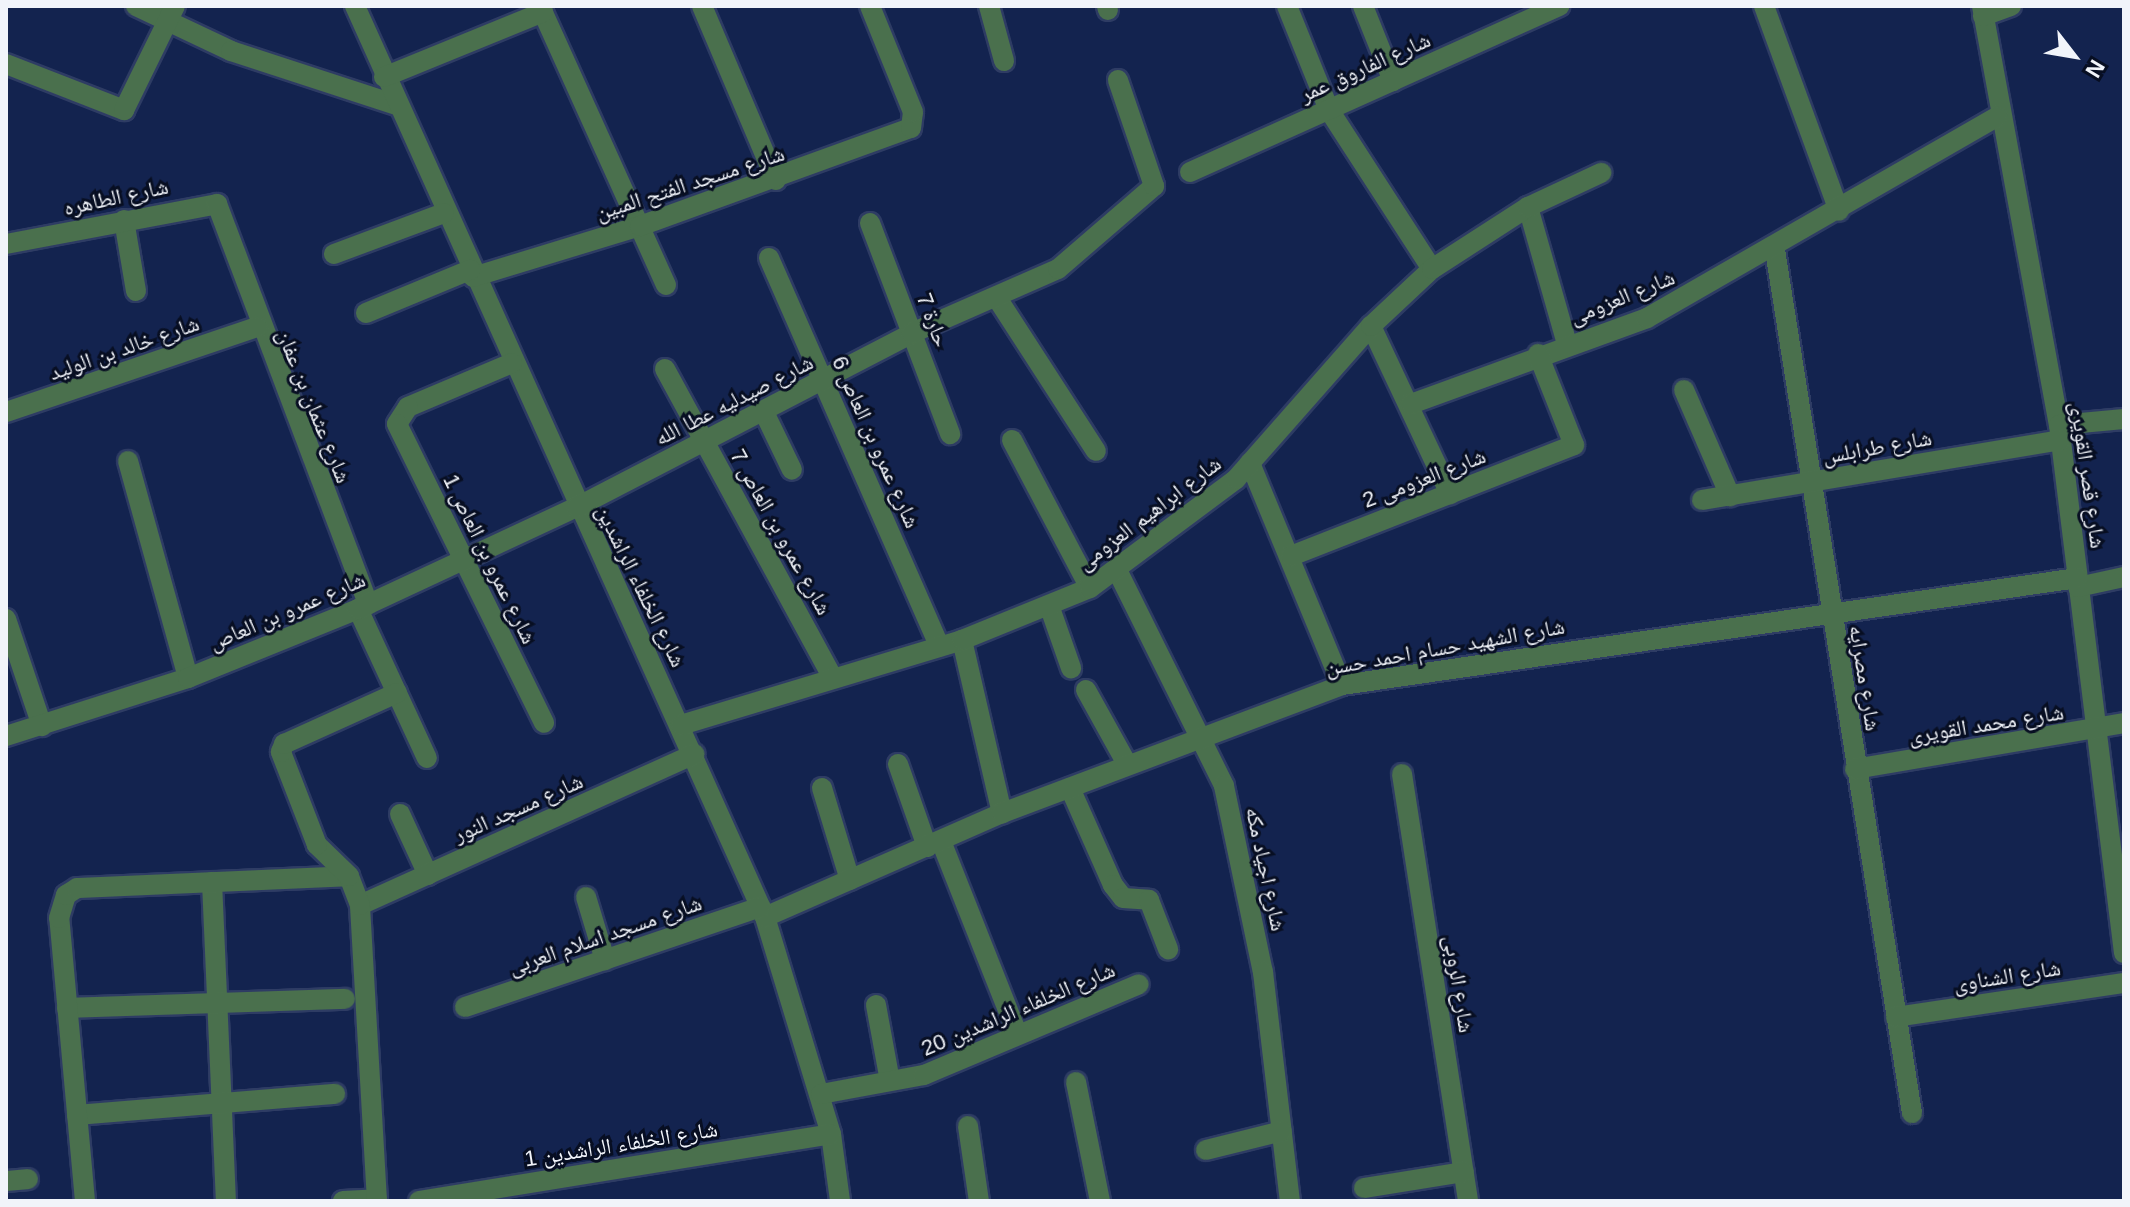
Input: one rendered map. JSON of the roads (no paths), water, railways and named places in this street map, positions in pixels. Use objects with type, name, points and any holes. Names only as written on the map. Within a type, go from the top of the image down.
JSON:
[{"type":"street","points":[[136,6],[171,14],[286,71],[396,105]]},
{"type":"street","name":"شارع الخلفاء الراشدين","points":[[355,6],[471,273],[577,507],[695,754],[763,912],[821,1094],[831,1134],[840,1201]]},
{"type":"street","points":[[702,6],[776,180]]},
{"type":"street","name":"شارع مسجد الفتح المبين","points":[[366,313],[471,273],[640,226],[776,180],[916,121],[870,6]]},
{"type":"street","points":[[989,6],[1004,61]]},
{"type":"street","points":[[1287,6],[1329,110],[1432,269]]},
{"type":"street","points":[[1363,6],[1393,81]]},
{"type":"street","name":"شارع الفاروق عمر","points":[[1190,172],[1559,6]]},
{"type":"street","points":[[1764,6],[1839,211]]},
{"type":"street","points":[[1982,11],[2011,6]]},
{"type":"street","points":[[384,77],[542,9],[666,285]]},
{"type":"street","name":"شارع قصر القويرى","points":[[1982,11],[1997,117],[2060,433],[2124,953]]},
{"type":"street","points":[[6,64],[124,110],[171,14]]},
{"type":"street","name":"شارع صيدليه عطا الله","points":[[577,507],[912,333],[1058,269],[1119,224],[1154,186],[1118,80]]},
{"type":"street","name":"شارع العزومى","points":[[1411,404],[1538,354],[1647,318],[1775,250],[1997,117]]},
{"type":"street","name":"شارع ابراهيم العزومى","points":[[681,725],[962,640],[1050,608],[1090,588],[1117,570],[1250,463],[1371,326],[1432,269],[1528,207],[1601,173]]},
{"type":"street","name":"شارع الطاهره","points":[[6,244],[208,202],[227,221]]},
{"type":"street","points":[[1528,207],[1567,344]]},
{"type":"street","points":[[334,254],[444,213]]},
{"type":"street","points":[[124,220],[136,291]]},
{"type":"street","name":"شارع عثمان بن عفان","points":[[227,221],[257,327],[363,607],[427,758]]},
{"type":"street","name":"حارة 7","points":[[870,223],[950,434]]},
{"type":"street","name":"شارع مصرايه","points":[[1775,250],[1816,482],[1831,613],[1912,1113]]},
{"type":"street","name":"شارع عمرو بن العاص 6","points":[[769,258],[939,646]]},
{"type":"street","points":[[997,298],[1096,451]]},
{"type":"street","points":[[1371,326],[1411,404],[1450,494]]},
{"type":"street","name":"شارع خالد بن الوليد","points":[[6,412],[257,327]]},
{"type":"street","name":"شارع العزومى 2","points":[[1291,556],[1574,445],[1538,354]]},
{"type":"street","name":"شارع عمرو بن العاص 1","points":[[512,363],[400,415],[397,424],[544,723]]},
{"type":"street","name":"شارع عمرو بن العاص 7","points":[[665,369],[832,677]]},
{"type":"street","points":[[1684,390],[1730,496]]},
{"type":"street","points":[[764,412],[792,470]]},
{"type":"street","name":"شارع طرابلس","points":[[1702,500],[1816,482],[2124,419]]},
{"type":"street","points":[[1012,440],[1090,588]]},
{"type":"street","points":[[128,461],[188,678]]},
{"type":"street","points":[[1250,463],[1342,685]]},
{"type":"street","name":"شارع عمرو بن العاص","points":[[6,736],[188,678],[363,607],[577,507]]},
{"type":"street","name":"شارع اجياد مكه","points":[[1117,570],[1203,733],[1224,786],[1263,972],[1290,1201]]},
{"type":"street","name":"شارع الشهيد حسام احمد حسن","points":[[763,912],[850,880],[1002,813],[1203,733],[1342,685],[1831,613],[2124,577]]},
{"type":"street","points":[[1050,608],[1071,668]]},
{"type":"street","points":[[6,619],[42,726]]},
{"type":"street","points":[[962,640],[1002,813]]},
{"type":"street","points":[[1086,690],[1127,764]]},
{"type":"street","points":[[343,1201],[377,1200],[360,905],[349,876],[317,845],[281,748],[397,693]]},
{"type":"street","name":"شارع محمد القويرى","points":[[1855,769],[2095,732],[2124,723]]},
{"type":"street","name":"شارع مسجد النور","points":[[360,905],[695,754]]},
{"type":"street","points":[[898,764],[1017,1033]]},
{"type":"street","name":"شارع الروبى","points":[[1402,774],[1468,1201]]},
{"type":"street","points":[[822,788],[850,880]]},
{"type":"street","points":[[1070,788],[1113,885],[1123,898],[1149,900],[1168,949]]},
{"type":"street","points":[[400,814],[428,875]]},
{"type":"street","points":[[85,1201],[59,918],[66,895],[77,888],[349,876]]},
{"type":"street","points":[[212,882],[226,1201]]},
{"type":"street","points":[[586,897],[605,960]]},
{"type":"street","name":"شارع مسجد اسلام العربى","points":[[465,1007],[763,912]]},
{"type":"street","name":"شارع الشناوى","points":[[1896,1017],[2124,983]]},
{"type":"street","name":"شارع الخلفاء الراشدين 20","points":[[821,1094],[924,1075],[1017,1033],[1139,984]]},
{"type":"street","points":[[67,1008],[345,999]]},
{"type":"street","points":[[876,1005],[890,1081]]},
{"type":"street","points":[[1076,1082],[1100,1201]]},
{"type":"street","points":[[77,1115],[335,1094]]},
{"type":"street","points":[[968,1126],[979,1201]]},
{"type":"street","points":[[1206,1150],[1282,1131]]},
{"type":"street","name":"شارع الخلفاء الراشدين 1","points":[[419,1201],[831,1134]]},
{"type":"street","points":[[1364,1188],[1464,1172]]},
{"type":"street","points":[[6,1181],[28,1179]]}]
